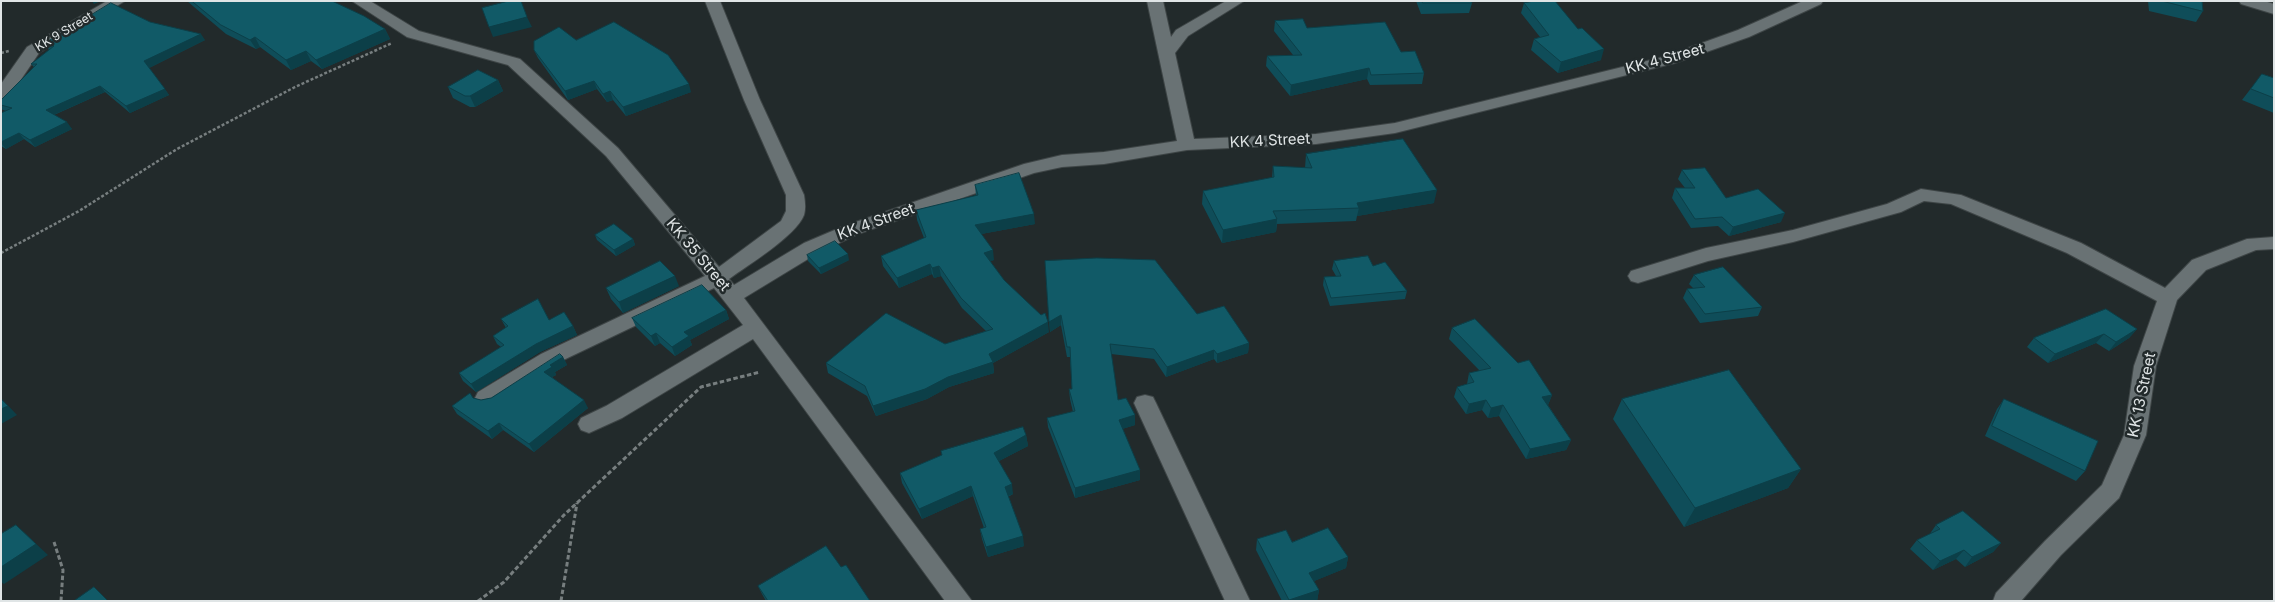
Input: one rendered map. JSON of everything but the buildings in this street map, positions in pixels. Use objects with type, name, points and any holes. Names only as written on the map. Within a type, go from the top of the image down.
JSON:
[{"type":"street","name":"KK 9 Street","points":[[1,96],[33,50],[118,1]]},
{"type":"street","name":"KK 35 Street","points":[[359,1],[413,34],[514,62],[612,152],[732,296],[960,601]]},
{"type":"street","points":[[486,398],[548,359],[718,278],[788,226],[794,217],[798,207],[795,195],[752,100],[712,1]]},
{"type":"street","points":[[1155,1],[1187,146]]},
{"type":"street","points":[[1167,53],[1182,33],[1237,1]]},
{"type":"street","name":"KK 4 Street","points":[[732,296],[811,248],[851,230],[1030,168],[1062,161],[1122,156],[1187,146],[1316,139],[1395,128],[1703,50],[1754,30],[1816,1]]},
{"type":"street","points":[[2246,1],[2274,9]]},
{"type":"street","points":[[1638,276],[1706,254],[1793,236],[1894,208],[1921,195],[1931,195],[1955,199],[2074,248],[2168,298]]},
{"type":"street","name":"KK 13 Street","points":[[2005,601],[2053,548],[2111,491],[2135,435],[2146,366],[2168,298],[2180,283],[2199,265],[2254,244],[2274,244]]},
{"type":"street","points":[[589,424],[614,412],[756,327]]},
{"type":"street","points":[[1145,403],[1238,601]]},
{"type":"path","points":[[1,253],[79,211],[185,145],[295,87],[413,34]]},
{"type":"path","points":[[478,601],[504,582],[578,503],[701,387],[786,366]]},
{"type":"path","points":[[561,601],[568,575],[570,532],[578,503]]},
{"type":"path","points":[[54,542],[63,570],[61,601]]}]
